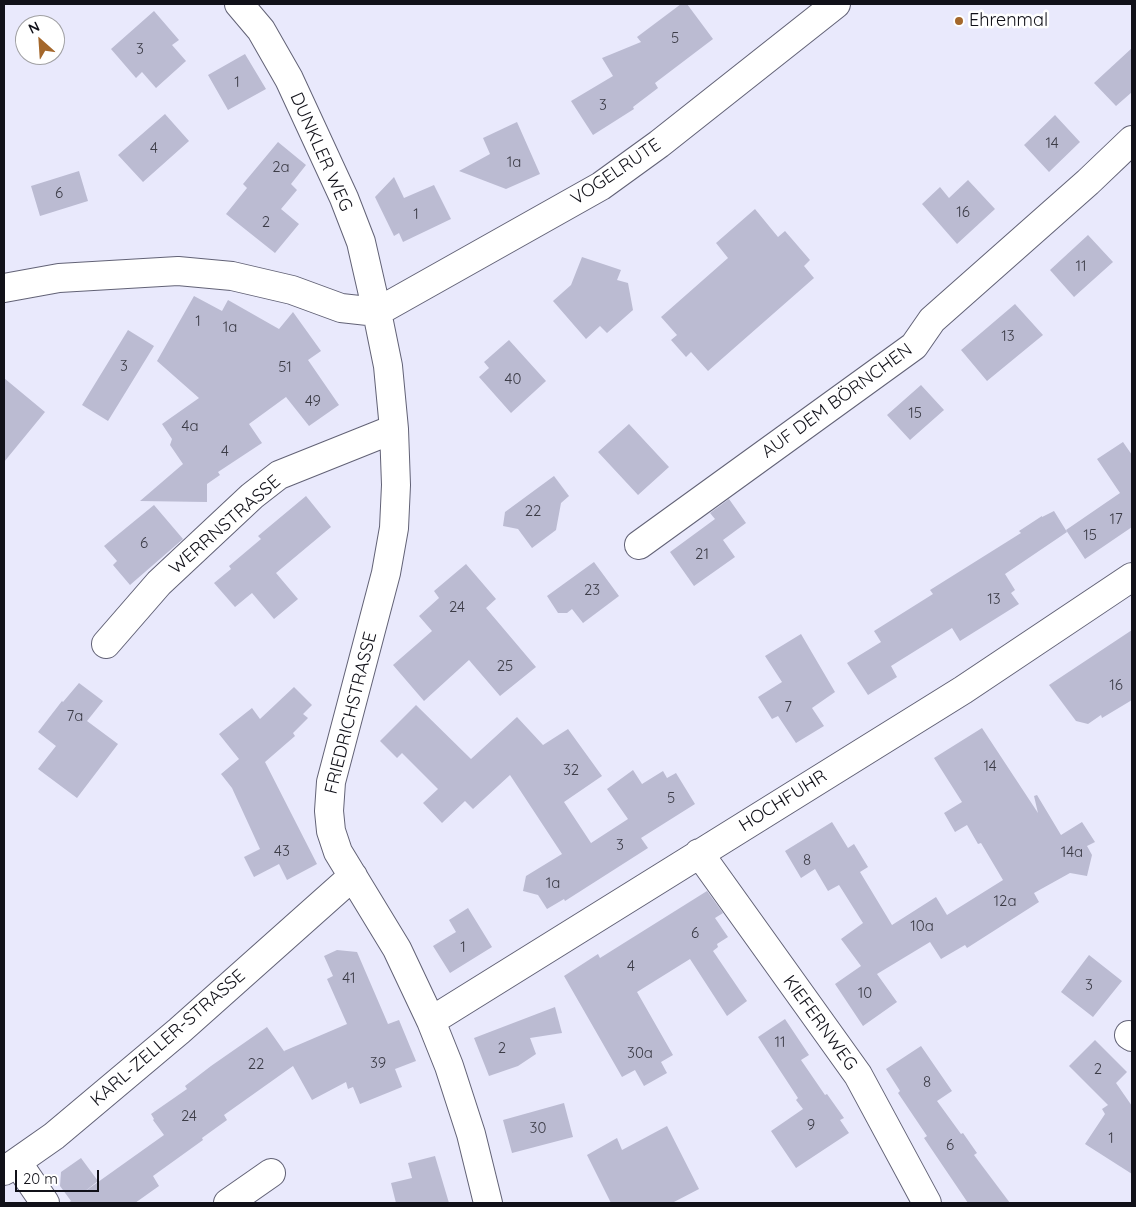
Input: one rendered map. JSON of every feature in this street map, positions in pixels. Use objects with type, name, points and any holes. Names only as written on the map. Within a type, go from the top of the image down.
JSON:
[{"type":"street","name":"DUNKLER WEG","points":[[239,4],[261,30],[288,79],[344,198],[361,242],[377,312]]},
{"type":"street","name":"VOGELRUTE","points":[[377,312],[601,186],[659,144],[836,4]]},
{"type":"street","name":"AUF DEM BÖRNCHEN","points":[[639,545],[914,346],[932,320],[1088,182],[1132,140]]},
{"type":"street","points":[[4,288],[59,278],[178,271],[232,276],[292,290],[341,308],[377,312]]},
{"type":"street","name":"FRIEDRICHSTRASSE","points":[[377,312],[388,366],[394,429],[396,485],[394,528],[386,573],[331,782],[329,811],[331,831],[338,852],[397,949],[431,1020],[449,1066],[471,1134],[488,1203]]},
{"type":"street","name":"WERRNSTRASSE","points":[[106,644],[159,583],[252,496],[279,476],[394,429]]},
{"type":"street","name":"HOCHFUHR","points":[[431,1020],[963,690],[1132,577]]},
{"type":"street","name":"KIEFERNWEG","points":[[699,853],[858,1075],[927,1203]]},
{"type":"street","name":"KARL-ZELLER-STRASSE","points":[[45,1203],[10,1167],[54,1136],[179,1032],[353,876]]},
{"type":"street","points":[[228,1203],[271,1173]]},
{"type":"building","points":[[681,4],[687,4],[713,39],[655,83],[658,88],[633,107],[634,109],[593,135],[571,101],[613,76],[602,58],[641,42],[637,37]]},
{"type":"building","points":[[154,11],[179,40],[172,45],[186,61],[156,88],[142,72],[136,78],[111,49]]},
{"type":"building","points":[[1132,48],[1132,92],[1116,106],[1094,83]]},
{"type":"building","points":[[245,54],[266,89],[228,110],[208,75]]},
{"type":"building","points":[[165,114],[189,141],[143,182],[118,155]]},
{"type":"building","points":[[1055,115],[1080,142],[1049,172],[1024,145]]},
{"type":"building","points":[[517,122],[540,174],[506,189],[459,171],[490,154],[483,138]]},
{"type":"building","points":[[278,142],[306,165],[291,184],[297,190],[281,209],[299,224],[275,253],[226,214],[247,188],[243,184]]},
{"type":"building","points":[[79,171],[88,201],[40,216],[31,186]]},
{"type":"building","points":[[394,177],[404,198],[434,185],[451,219],[403,242],[399,233],[394,236],[375,197]]},
{"type":"building","points":[[968,180],[995,209],[957,244],[922,204],[940,187],[949,198]]},
{"type":"building","points":[[755,209],[778,237],[785,231],[810,260],[804,266],[814,278],[708,371],[691,352],[686,357],[671,340],[677,335],[661,317],[728,258],[716,243]]},
{"type":"building","points":[[1088,235],[1113,262],[1074,297],[1050,270]]},
{"type":"building","points":[[582,257],[621,270],[617,280],[628,283],[633,310],[607,333],[600,326],[586,339],[553,301],[571,285]]},
{"type":"building","points":[[194,296],[222,311],[228,300],[279,329],[293,312],[321,351],[308,360],[339,405],[309,426],[286,397],[249,424],[262,443],[218,472],[220,475],[207,484],[207,502],[140,501],[183,464],[170,445],[172,439],[162,424],[199,398],[157,361]]},
{"type":"building","points":[[1015,304],[1043,335],[987,381],[961,350]]},
{"type":"building","points":[[128,330],[154,346],[108,421],[82,405]]},
{"type":"building","points":[[509,340],[546,381],[511,413],[479,377],[489,368],[484,362]]},
{"type":"building","points":[[4,378],[45,412],[4,462]]},
{"type":"building","points":[[921,385],[944,410],[910,440],[887,415]]},
{"type":"building","points":[[629,424],[669,467],[638,495],[598,452]]},
{"type":"building","points":[[1123,442],[1132,455],[1132,527],[1085,559],[1066,530],[1120,493],[1097,459]]},
{"type":"building","points":[[554,476],[569,496],[561,503],[556,530],[532,548],[518,529],[503,526],[505,512]]},
{"type":"building","points":[[306,496],[331,527],[276,573],[298,599],[274,619],[252,593],[235,607],[214,583],[231,569],[229,566],[261,539],[258,536]]},
{"type":"building","points":[[729,499],[746,523],[723,540],[735,557],[694,586],[670,552],[715,519],[710,513]]},
{"type":"building","points":[[154,505],[183,539],[130,585],[113,565],[117,561],[104,546]]},
{"type":"building","points":[[1054,511],[1067,532],[1005,574],[1015,590],[1011,593],[1019,604],[960,641],[952,628],[891,666],[897,677],[868,695],[847,663],[881,642],[874,631],[933,594],[930,590],[1021,533],[1019,531],[1042,516]]},
{"type":"building","points":[[594,562],[619,596],[583,623],[572,609],[567,613],[558,613],[547,596]]},
{"type":"building","points":[[466,564],[496,599],[486,608],[536,667],[500,696],[469,660],[424,701],[393,665],[432,631],[419,616],[439,598],[434,591]]},
{"type":"building","points":[[1132,630],[1132,700],[1102,718],[1101,715],[1088,724],[1076,721],[1049,685]]},
{"type":"building","points":[[801,634],[835,692],[812,708],[824,726],[796,743],[778,716],[772,719],[758,697],[782,682],[765,656]]},
{"type":"building","points":[[79,683],[103,701],[87,721],[118,744],[77,798],[38,769],[56,746],[38,732]]},
{"type":"building","points":[[294,687],[312,705],[303,714],[308,718],[293,733],[295,736],[265,762],[317,864],[287,880],[279,864],[254,877],[244,857],[260,849],[232,788],[221,774],[239,759],[219,734],[252,708],[260,719]]},
{"type":"building","points":[[416,705],[471,759],[517,717],[543,745],[568,729],[602,776],[564,802],[591,843],[628,819],[607,789],[633,770],[642,784],[663,771],[667,778],[676,773],[695,804],[641,838],[648,848],[565,901],[564,899],[547,909],[538,895],[523,891],[526,876],[562,854],[510,775],[473,809],[465,801],[442,823],[423,803],[438,789],[402,753],[397,758],[380,741]]},
{"type":"building","points":[[982,728],[1038,813],[1034,796],[1037,795],[1061,835],[1082,822],[1095,842],[1087,846],[1092,855],[1087,876],[1070,873],[1034,893],[1039,902],[967,948],[965,945],[941,959],[930,942],[877,974],[897,1002],[863,1026],[835,984],[861,966],[841,939],[863,923],[839,885],[828,891],[815,869],[801,878],[785,851],[832,822],[848,848],[854,844],[868,867],[860,872],[892,925],[936,897],[947,915],[1003,880],[981,843],[978,844],[967,825],[955,832],[944,813],[962,802],[934,758]]},
{"type":"building","points":[[707,891],[723,913],[715,918],[728,937],[717,944],[718,947],[713,951],[747,1001],[727,1016],[690,959],[637,992],[673,1055],[661,1062],[667,1073],[644,1086],[635,1070],[622,1077],[564,976],[598,954],[600,958]]},
{"type":"building","points":[[468,908],[492,947],[450,973],[433,946],[456,932],[449,920]]},
{"type":"building","points":[[337,950],[357,952],[388,1024],[399,1020],[416,1061],[395,1069],[402,1087],[360,1104],[353,1087],[348,1089],[346,1082],[312,1100],[293,1066],[224,1115],[227,1120],[153,1176],[159,1186],[135,1203],[68,1203],[71,1201],[60,1186],[61,1172],[81,1158],[98,1181],[84,1192],[164,1135],[151,1114],[187,1089],[185,1086],[211,1066],[267,1027],[286,1054],[284,1051],[347,1024],[327,979],[333,976],[324,956]]},
{"type":"building","points":[[1089,955],[1122,981],[1093,1017],[1061,992]]},
{"type":"building","points":[[555,1007],[562,1033],[530,1038],[536,1054],[518,1066],[489,1076],[474,1038]]},
{"type":"building","points":[[785,1019],[809,1055],[801,1060],[825,1095],[827,1094],[844,1118],[840,1120],[849,1133],[796,1168],[771,1131],[803,1109],[796,1100],[798,1098],[758,1037]]},
{"type":"building","points":[[1095,1040],[1127,1072],[1116,1083],[1132,1106],[1132,1174],[1085,1144],[1105,1114],[1102,1109],[1108,1105],[1069,1066]]},
{"type":"building","points":[[921,1046],[952,1091],[937,1101],[961,1134],[963,1133],[977,1153],[974,1155],[1010,1203],[968,1203],[924,1138],[927,1136],[898,1093],[900,1091],[886,1069]]},
{"type":"building","points":[[564,1103],[573,1137],[512,1153],[503,1120]]},
{"type":"building","points":[[667,1126],[699,1189],[672,1203],[611,1203],[587,1155],[617,1138],[622,1150]]},
{"type":"building","points":[[435,1156],[449,1203],[396,1203],[391,1183],[412,1178],[408,1163]]},
{"type":"place","name":"Ehrenmal","points":[[959,21]]}]
